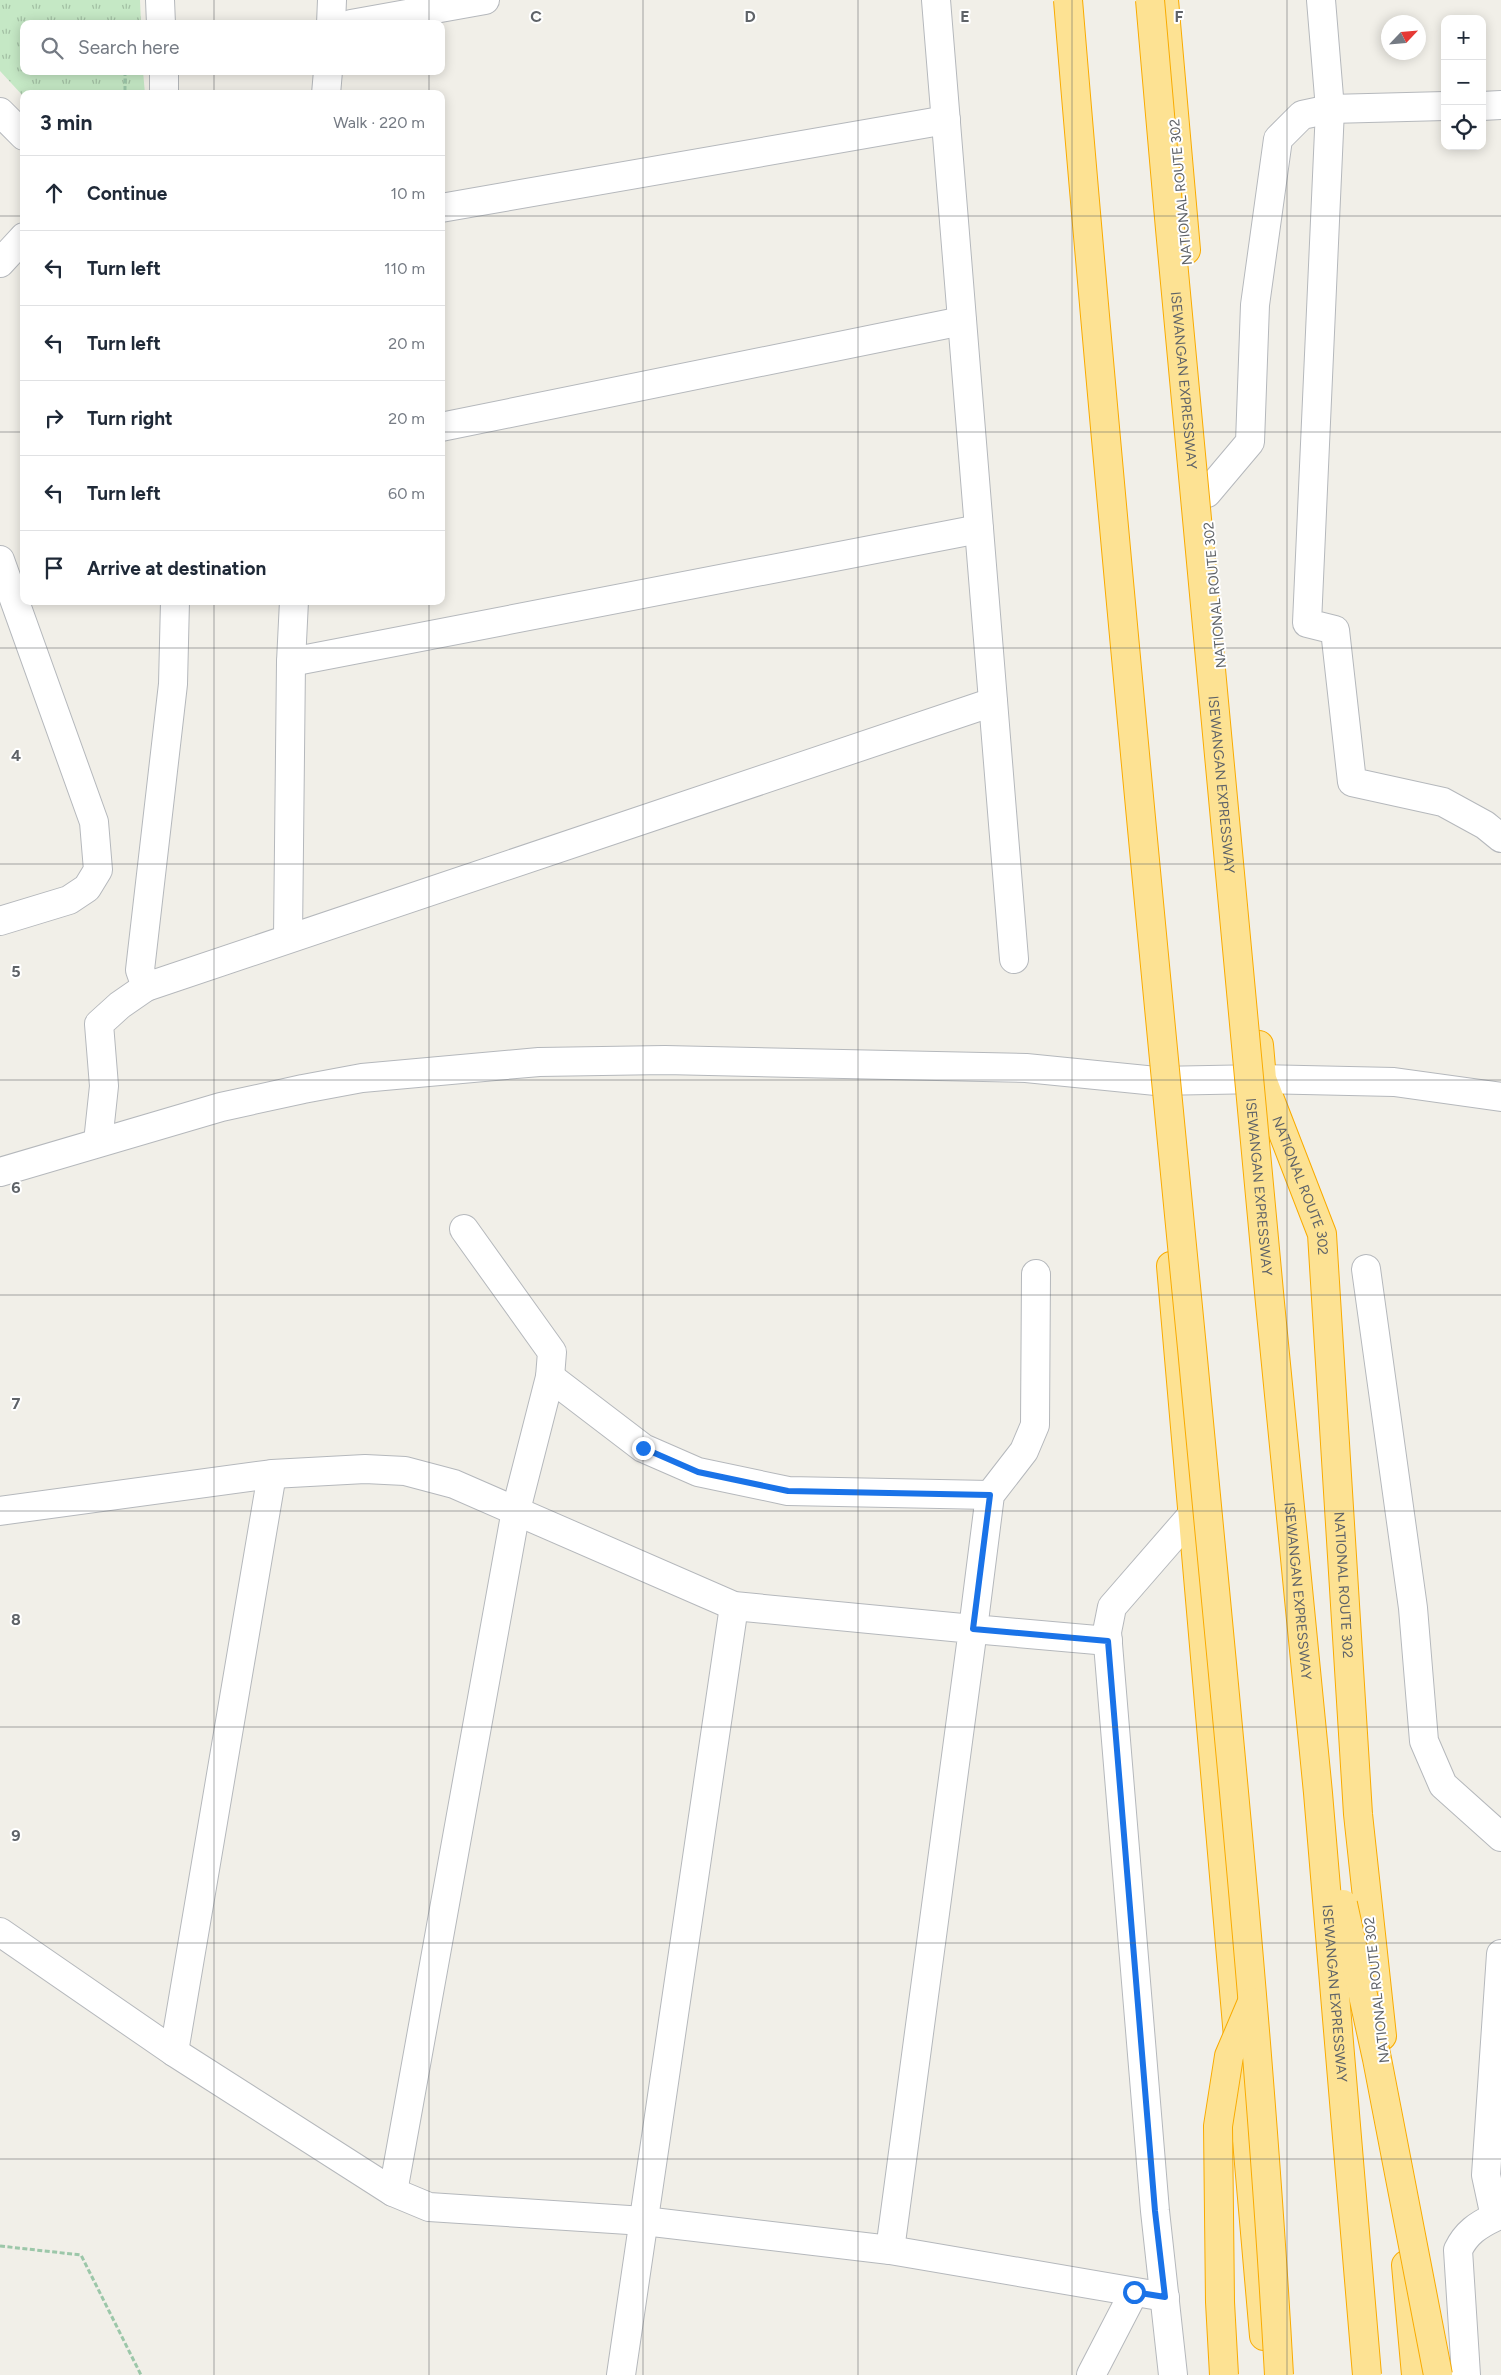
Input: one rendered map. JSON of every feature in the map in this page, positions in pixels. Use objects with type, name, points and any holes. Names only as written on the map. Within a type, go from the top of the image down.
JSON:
[{"type":"highway","points":[[1059,0],[1156,1081],[1267,2375]]},
{"type":"highway","points":[[1068,0],[1088,238],[1172,1149],[1254,1998],[1269,2201],[1279,2375]]},
{"type":"highway","name":"ISEWANGAN EXPRESSWAY","points":[[1150,0],[1171,249],[1318,1793],[1367,2375]]},
{"type":"highway","name":"NATIONAL ROUTE 302","points":[[1164,0],[1234,819],[1262,1079],[1322,1234],[1358,1814],[1408,2276],[1416,2375]]},
{"type":"highway","points":[[1318,1793],[1377,2060],[1438,2375]]},
{"type":"highway","points":[[1224,2375],[1220,2302],[1218,2126],[1229,2056],[1254,1998]]},
{"type":"street","points":[[160,0],[161,20]]},
{"type":"street","points":[[331,20],[332,0]]},
{"type":"street","points":[[373,20],[485,0]]},
{"type":"street","points":[[936,0],[1014,959]]},
{"type":"street","points":[[1321,0],[1330,109],[1307,623],[1335,630],[1352,782],[1443,802],[1485,824],[1501,838]]},
{"type":"street","points":[[164,75],[164,90]]},
{"type":"street","points":[[326,90],[328,75]]},
{"type":"street","points":[[1486,106],[1501,105]]},
{"type":"street","points":[[1207,493],[1250,442],[1255,305],[1278,140],[1302,115],[1330,109],[1441,106]]},
{"type":"street","points":[[0,112],[20,132]]},
{"type":"street","points":[[445,207],[946,120]]},
{"type":"street","points":[[0,263],[20,241]]},
{"type":"street","points":[[445,426],[962,321]]},
{"type":"street","points":[[291,662],[979,529]]},
{"type":"street","points":[[0,560],[94,822],[98,870],[87,888],[69,900],[0,921]]},
{"type":"street","points":[[146,987],[140,970],[173,684],[175,605]]},
{"type":"street","points":[[288,938],[291,662],[294,605]]},
{"type":"street","points":[[98,1142],[104,1086],[100,1024],[120,1005],[146,987],[993,702]]},
{"type":"street","points":[[0,1172],[221,1107],[362,1078],[539,1062],[665,1060],[1026,1068],[1156,1081],[1262,1079],[1394,1082],[1501,1097]]},
{"type":"street","points":[[393,2192],[516,1510],[550,1377],[552,1352],[464,1229]]},
{"type":"street","points":[[1366,1269],[1413,1608],[1424,1741],[1443,1785],[1501,1837]]},
{"type":"street","points":[[890,2250],[990,1495],[1024,1451],[1035,1425],[1036,1274]]},
{"type":"street","points":[[550,1377],[643,1448],[698,1472],[788,1491],[990,1495]]},
{"type":"street","points":[[0,1511],[272,1474],[365,1469],[405,1471],[454,1484],[734,1606],[1108,1641]]},
{"type":"street","points":[[174,2052],[272,1474]]},
{"type":"street","points":[[1173,2375],[1155,2211],[1107,1632],[1112,1607],[1192,1515]]},
{"type":"street","points":[[621,2375],[734,1606]]},
{"type":"street","points":[[0,1932],[174,2052],[393,2192],[429,2207],[644,2221],[890,2250],[1165,2297]]},
{"type":"street","points":[[1466,2375],[1458,2250],[1464,2237],[1478,2226],[1498,2221],[1486,2175],[1501,1954]]},
{"type":"street","points":[[1091,2375],[1134,2292]]},
{"type":"path","points":[[125,75],[125,90]]},
{"type":"path","points":[[0,2246],[80,2255],[141,2375]]},
{"type":"green space","points":[[0,0],[140,0],[141,20],[20,20],[20,75],[143,75],[145,90],[20,90],[20,93],[0,71]]},
{"type":"route","points":[[643,1448],[698,1472],[788,1491],[990,1495],[973,1629],[1108,1641],[1155,2211],[1165,2297],[1134,2292]]}]
